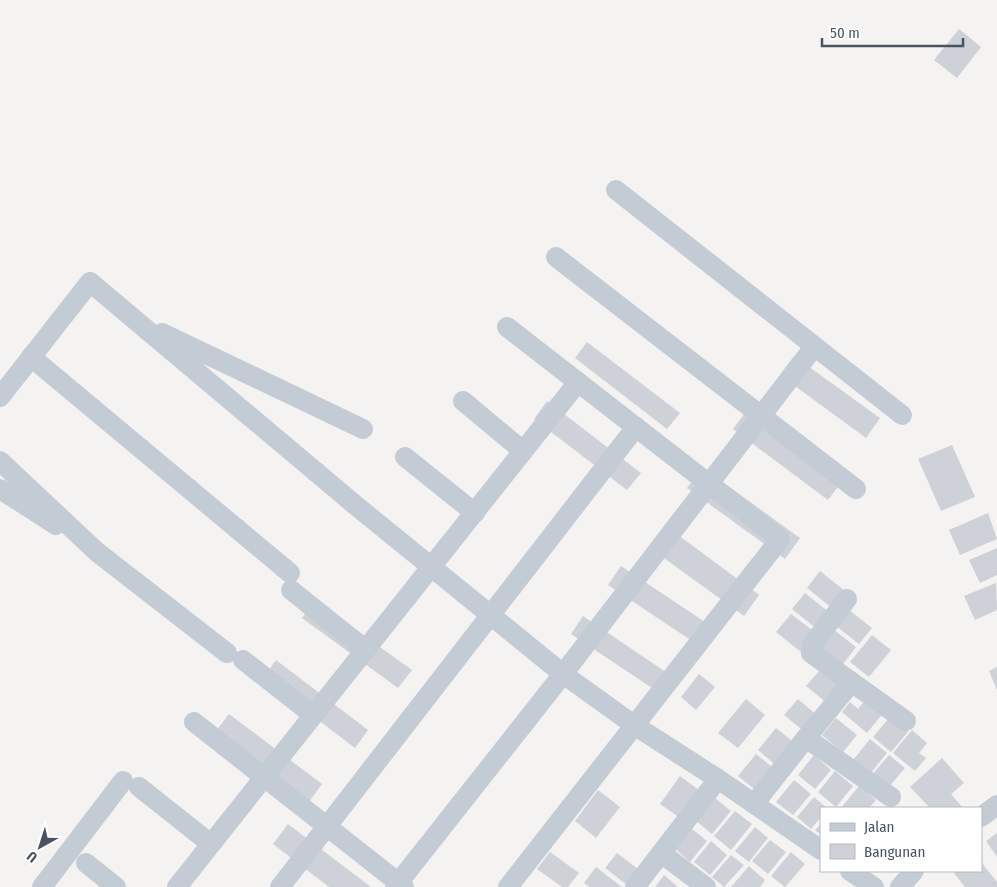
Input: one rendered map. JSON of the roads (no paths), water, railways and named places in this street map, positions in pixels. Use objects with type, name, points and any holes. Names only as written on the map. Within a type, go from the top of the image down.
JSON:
[{"type":"street","points":[[616,190],[902,415]]},
{"type":"street","points":[[556,257],[856,489]]},
{"type":"street","points":[[0,397],[90,282],[563,674],[634,725],[718,778],[820,849]]},
{"type":"street","points":[[135,320],[364,429]]},
{"type":"street","points":[[507,327],[780,539],[508,887]]},
{"type":"street","points":[[194,722],[399,886],[814,347]]},
{"type":"street","points":[[31,357],[366,650]]},
{"type":"street","points":[[177,887],[578,382]]},
{"type":"street","points":[[463,401],[523,451]]},
{"type":"street","points":[[280,887],[636,427]]},
{"type":"street","points":[[406,457],[475,513]]},
{"type":"street","points":[[0,460],[97,552]]},
{"type":"street","points":[[0,489],[97,552],[313,715]]},
{"type":"street","points":[[847,599],[811,650],[818,660],[906,721]]},
{"type":"street","points":[[754,804],[851,683]]},
{"type":"street","points":[[806,738],[891,796]]},
{"type":"street","points":[[635,887],[718,778]]},
{"type":"street","points":[[42,887],[131,784],[211,844]]},
{"type":"street","points":[[982,816],[997,805]]},
{"type":"street","points":[[661,853],[706,887]]},
{"type":"street","points":[[86,863],[116,887]]},
{"type":"street","points":[[852,872],[874,887]]},
{"type":"street","points":[[900,887],[913,872]]}]
